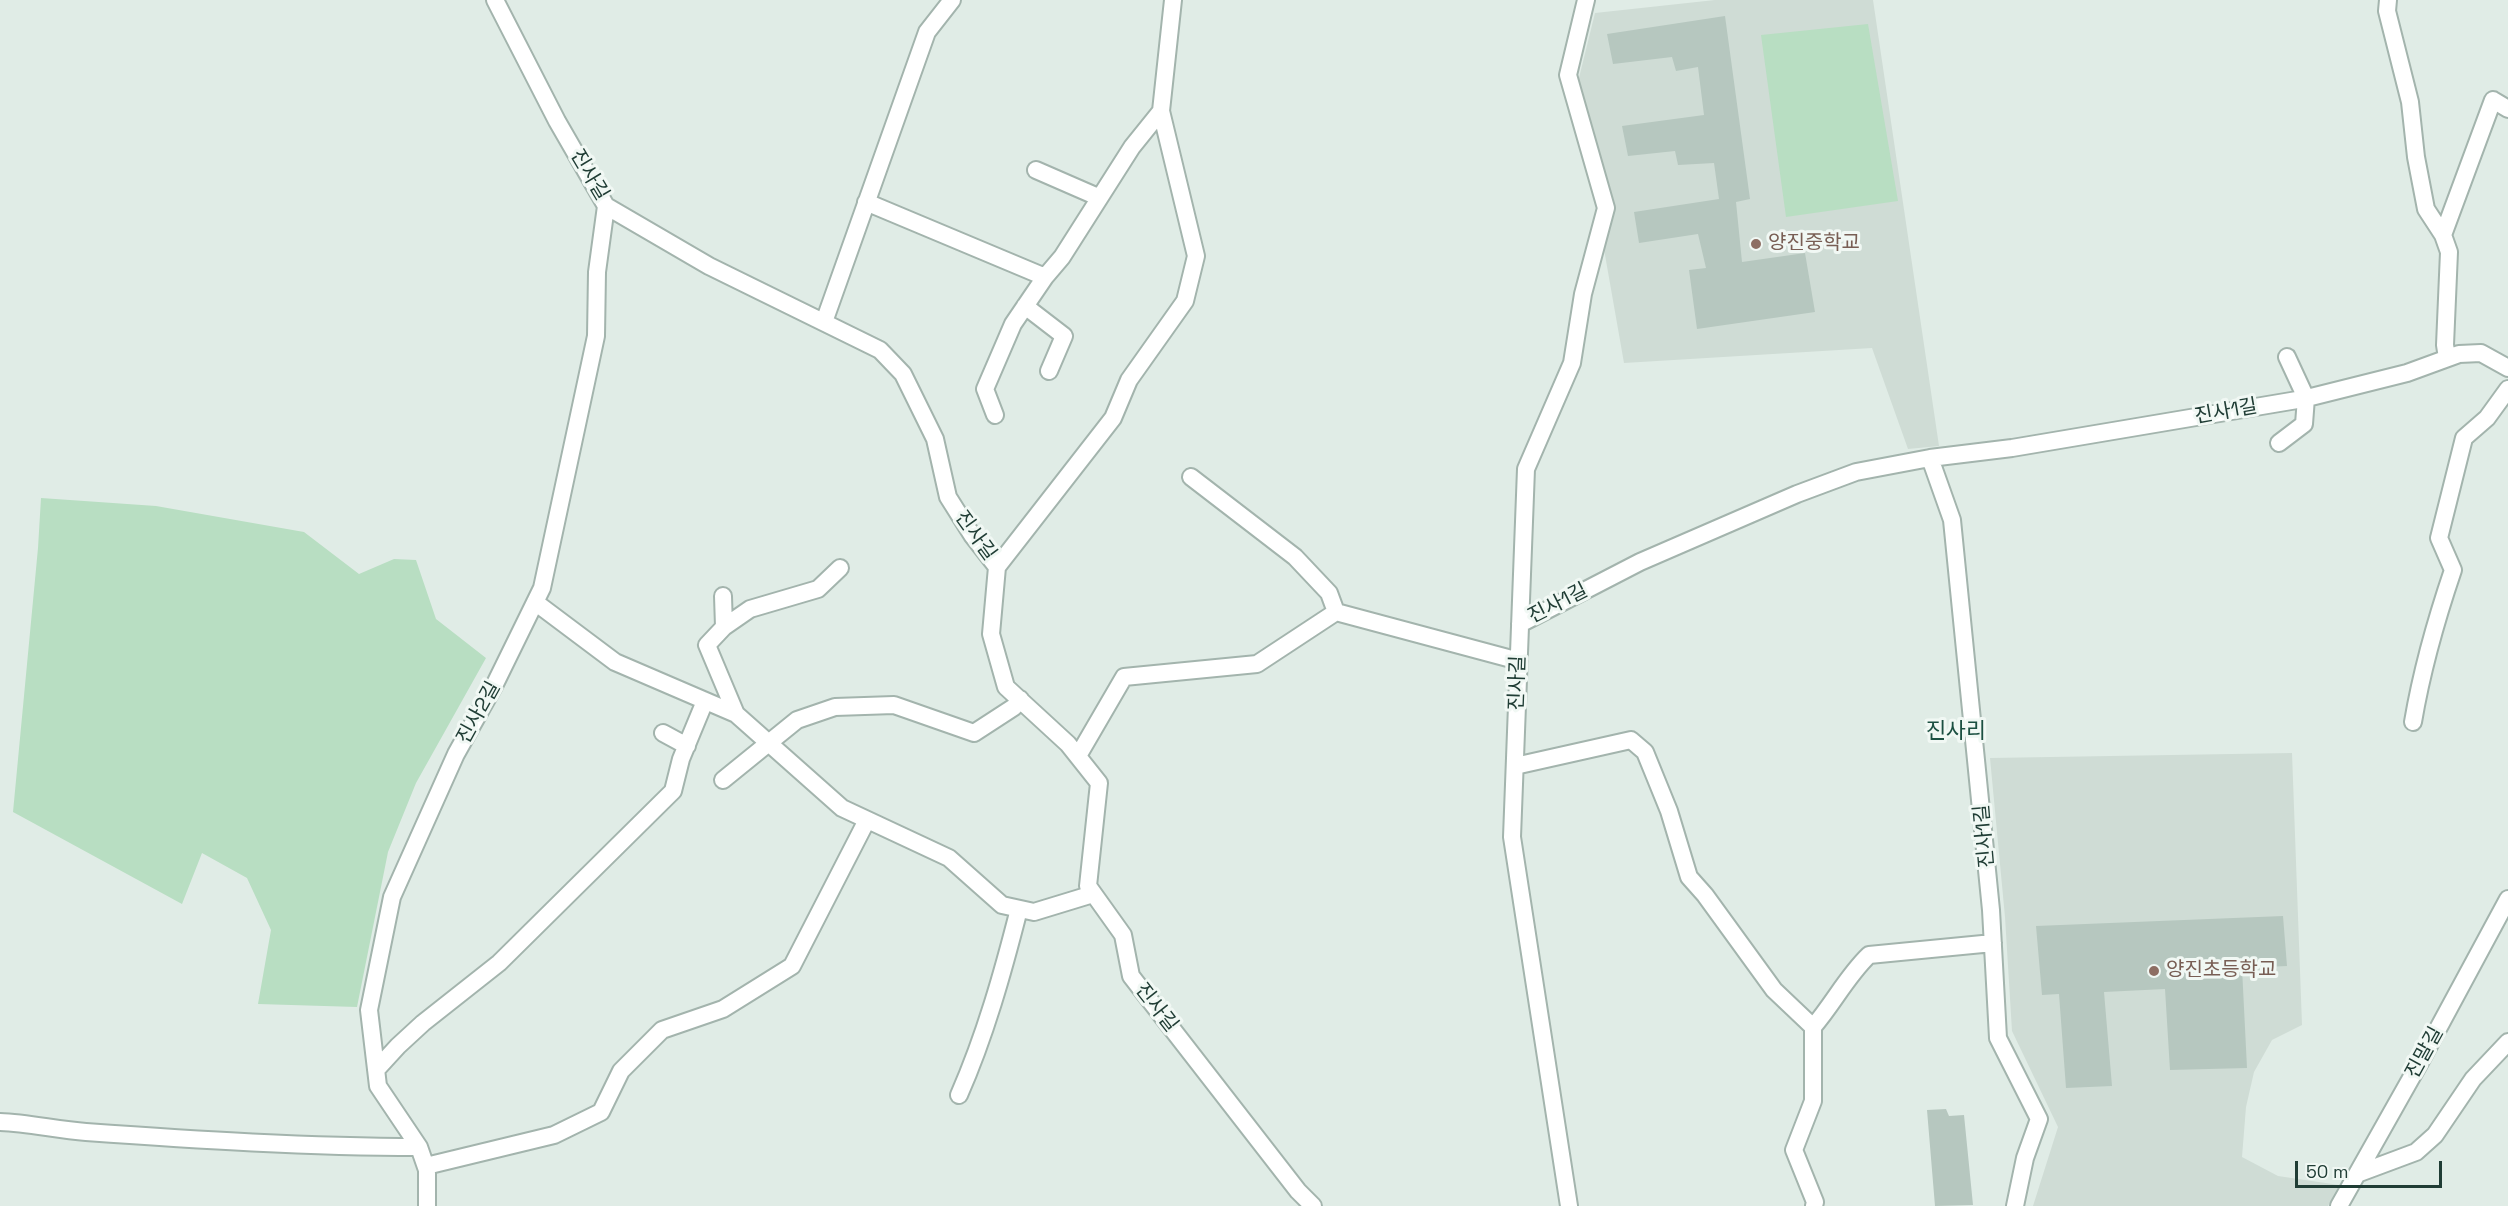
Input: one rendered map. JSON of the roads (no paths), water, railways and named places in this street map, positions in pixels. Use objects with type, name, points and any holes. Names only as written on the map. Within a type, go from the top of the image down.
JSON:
[{"type":"street","name":"진사길","points":[[495,0],[557,121],[606,206],[709,266],[880,350],[903,374],[934,439],[948,497],[972,534],[998,567],[991,634],[1006,687],[1068,744],[1099,783],[1088,886],[1123,935],[1131,976],[1298,1191],[1313,1206]]},
{"type":"street","points":[[824,322],[927,33],[952,0]]},
{"type":"street","points":[[998,567],[1113,417],[1129,380],[1185,301],[1196,256],[1161,111],[1173,0]]},
{"type":"street","name":"진사길","points":[[1569,1206],[1512,837],[1526,469],[1572,363],[1583,294],[1606,208],[1568,75],[1587,0]]},
{"type":"street","points":[[2388,0],[2387,11],[2410,102],[2416,157],[2426,209],[2443,235],[2449,252],[2445,345],[2447,358],[2459,354],[2481,353],[2508,368]]},
{"type":"street","points":[[2443,235],[2493,100],[2508,109]]},
{"type":"street","points":[[995,415],[985,389],[1012,324],[1062,257],[1098,197],[1132,147],[1161,111]]},
{"type":"street","points":[[1036,170],[1098,197]]},
{"type":"street","points":[[866,202],[1045,277]]},
{"type":"street","name":"진사2길","points":[[427,1206],[426,1166],[419,1147],[378,1086],[369,1010],[392,897],[456,754],[494,687],[542,588],[596,336],[597,272],[606,206]]},
{"type":"street","points":[[1025,306],[1064,336],[1049,371]]},
{"type":"street","points":[[2279,443],[2304,424],[2306,398],[2287,357]]},
{"type":"street","name":"진사1길","points":[[1520,624],[1640,562],[1797,494],[1856,472],[1930,458],[2012,448],[2306,398],[2407,373],[2447,358]]},
{"type":"street","points":[[2413,722],[2420,680],[2438,613],[2453,570],[2439,538],[2464,438],[2487,418],[2508,389]]},
{"type":"street","name":"진사1길","points":[[1930,458],[1952,520],[1977,757],[1993,943],[1998,1038],[2039,1119],[2025,1158],[2015,1206]]},
{"type":"street","points":[[1191,477],[1295,557],[1329,593],[1336,612]]},
{"type":"street","points":[[736,714],[706,645],[724,627],[750,609],[818,589],[840,568]]},
{"type":"street","points":[[723,596],[724,627]]},
{"type":"street","points":[[535,602],[615,662],[736,714],[842,808],[949,858],[1002,905],[1034,912],[1093,894]]},
{"type":"street","points":[[1078,756],[1124,677],[1257,664],[1336,612],[1519,661]]},
{"type":"street","points":[[723,780],[797,720],[835,707],[894,705],[974,733],[1014,707],[1020,699]]},
{"type":"street","points":[[376,1070],[423,1023],[499,963],[673,790],[705,701]]},
{"type":"street","points":[[663,733],[687,746]]},
{"type":"street","points":[[1515,766],[1631,740],[1645,752],[1669,812],[1689,877],[1774,990],[1813,1027]]},
{"type":"street","points":[[426,1166],[554,1135],[601,1112],[621,1071],[662,1030],[723,1009],[792,966],[867,820]]},
{"type":"street","name":"진말길","points":[[2338,1206],[2419,1064],[2508,899]]},
{"type":"street","points":[[959,1095],[993,1004],[1019,909]]},
{"type":"street","points":[[1814,1206],[1815,1202],[1794,1150],[1813,1101],[1813,1027],[1829,1008],[1854,969],[1869,955],[1993,943]]},
{"type":"street","points":[[2357,1174],[2416,1152],[2422,1147],[2435,1135],[2473,1079],[2508,1042]]},
{"type":"street","points":[[0,1122],[24,1123],[84,1132],[311,1146],[419,1147]]},
{"type":"place","name":"양진중학교","points":[[1756,244]]},
{"type":"place","name":"양진초등학교","points":[[2154,971]]},
{"type":"district","name":"진사리","points":[[1956,732]]}]
